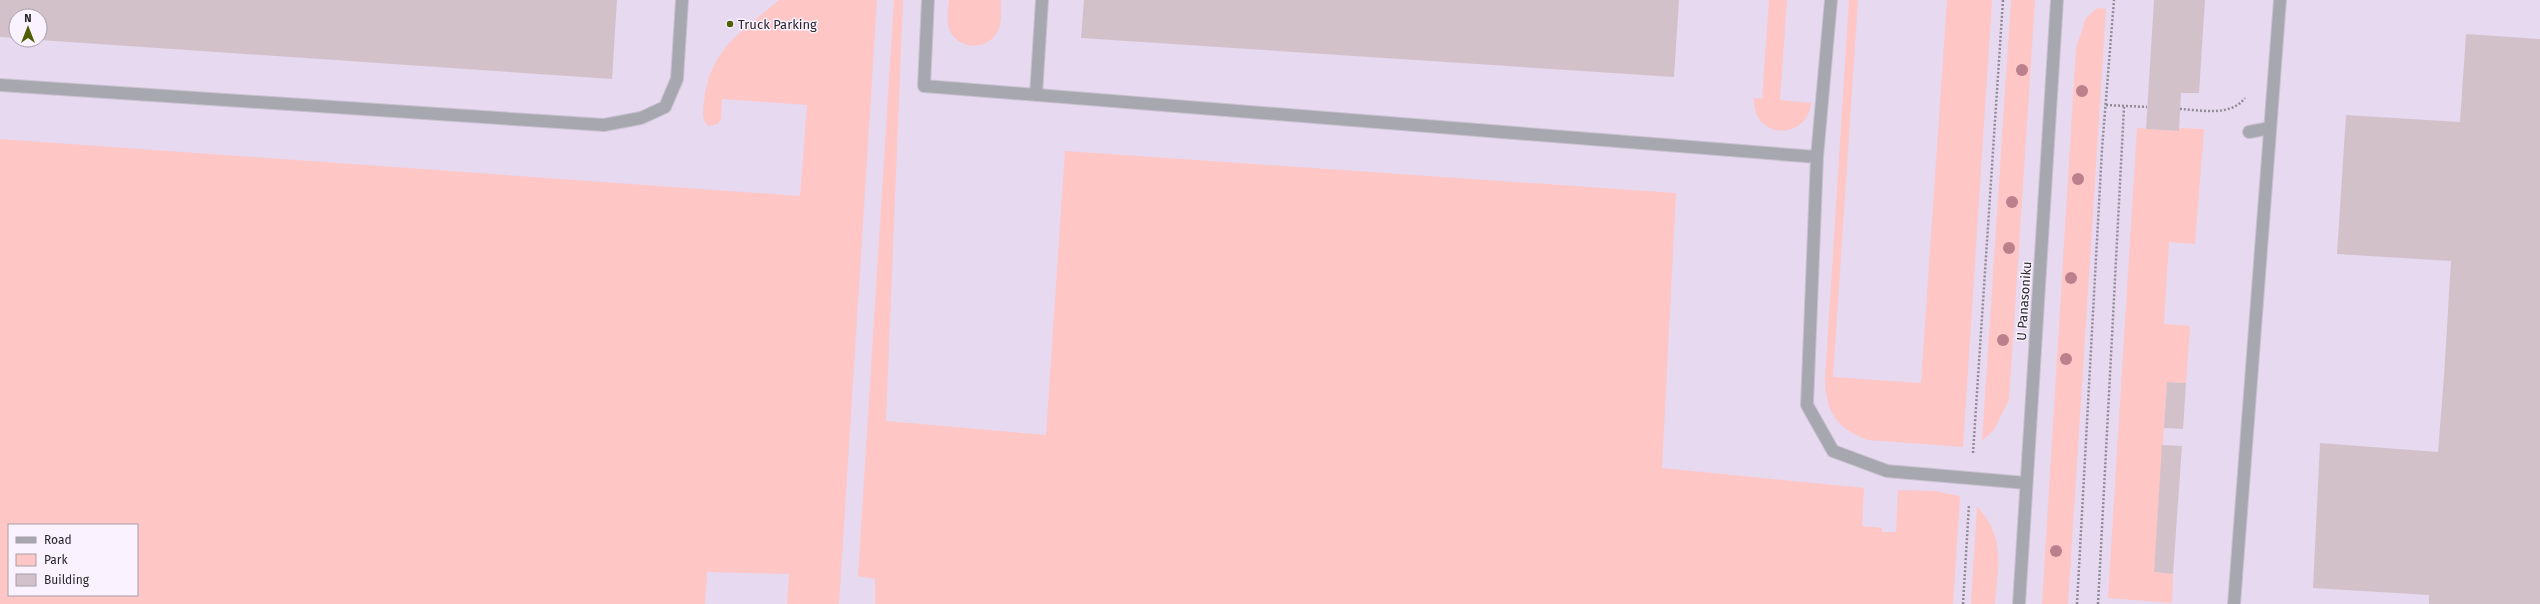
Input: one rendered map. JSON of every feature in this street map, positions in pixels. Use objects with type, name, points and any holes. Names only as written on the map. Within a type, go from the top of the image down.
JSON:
[{"type":"street","points":[[0,85],[604,125],[641,118],[665,106],[677,79],[682,0]]},
{"type":"street","points":[[928,0],[924,86],[1817,157]]},
{"type":"street","points":[[1036,95],[1042,0]]},
{"type":"street","points":[[1831,0],[1817,157],[1807,405],[1833,451],[1887,471],[2026,483]]},
{"type":"street","name":"U Panasoniku","points":[[2018,604],[2057,0]]},
{"type":"street","points":[[2234,604],[2280,0]]},
{"type":"street","points":[[2249,132],[2270,128]]},
{"type":"path","points":[[1963,604],[2003,0]]},
{"type":"path","points":[[2077,604],[2106,105],[2114,0]]},
{"type":"path","points":[[2180,109],[2221,111],[2239,105],[2255,85],[2273,86]]},
{"type":"path","points":[[2106,105],[2147,107]]},
{"type":"path","points":[[2098,604],[2124,106]]},
{"type":"shaded area","points":[[0,0],[2540,0],[2540,604],[0,604]]},
{"type":"green space","points":[[779,0],[877,0],[839,604],[787,604],[789,574],[707,572],[705,604],[0,604],[0,139],[800,196],[807,105],[722,99],[721,119],[718,124],[708,126],[706,124],[703,113],[707,84],[712,69],[720,55],[740,33]]},
{"type":"green space","points":[[894,0],[903,0],[886,421],[1046,435],[1065,151],[1676,193],[1662,468],[1864,488],[1862,526],[1882,528],[1882,532],[1896,532],[1898,490],[1935,491],[1960,496],[1953,604],[875,604],[875,579],[858,576]]},
{"type":"green space","points":[[949,0],[1001,0],[1001,16],[998,31],[988,42],[981,45],[967,45],[960,42],[950,31],[948,24]]},
{"type":"green space","points":[[1769,0],[1787,0],[1780,100],[1811,103],[1807,116],[1800,124],[1791,129],[1780,130],[1770,128],[1762,122],[1756,112],[1754,98],[1762,99]]},
{"type":"green space","points":[[1849,0],[1858,0],[1833,377],[1921,383],[1947,0],[1992,0],[1963,447],[1868,440],[1857,436],[1841,425],[1835,418],[1828,401],[1825,380]]},
{"type":"green space","points":[[2011,0],[2035,0],[2009,400],[1994,430],[1982,441]]},
{"type":"green space","points":[[2097,8],[2106,9],[2068,604],[2042,604],[2076,48],[2086,18]]},
{"type":"green space","points":[[2137,128],[2178,131],[2179,128],[2204,129],[2195,244],[2169,242],[2164,324],[2190,326],[2186,383],[2167,382],[2154,572],[2173,574],[2172,603],[2108,598]]},
{"type":"green space","points":[[1977,506],[1992,529],[1996,541],[1998,564],[1995,604],[1971,604]]},
{"type":"building","points":[[0,0],[617,0],[612,79],[48,41],[48,8],[8,8],[8,38],[0,37]]},
{"type":"building","points":[[1084,0],[1679,0],[1674,77],[1081,38]]},
{"type":"building","points":[[2154,0],[2205,0],[2199,93],[2181,93],[2179,131],[2146,129]]},
{"type":"building","points":[[2466,34],[2540,39],[2540,604],[2429,604],[2429,595],[2313,588],[2320,443],[2438,452],[2444,376],[2451,261],[2337,254],[2346,115],[2460,122]]},
{"type":"building","points":[[2167,382],[2186,383],[2183,429],[2164,428]]},
{"type":"building","points":[[2162,445],[2182,446],[2173,574],[2154,572]]},
{"type":"place","name":"Truck Parking","points":[[730,24]]}]
